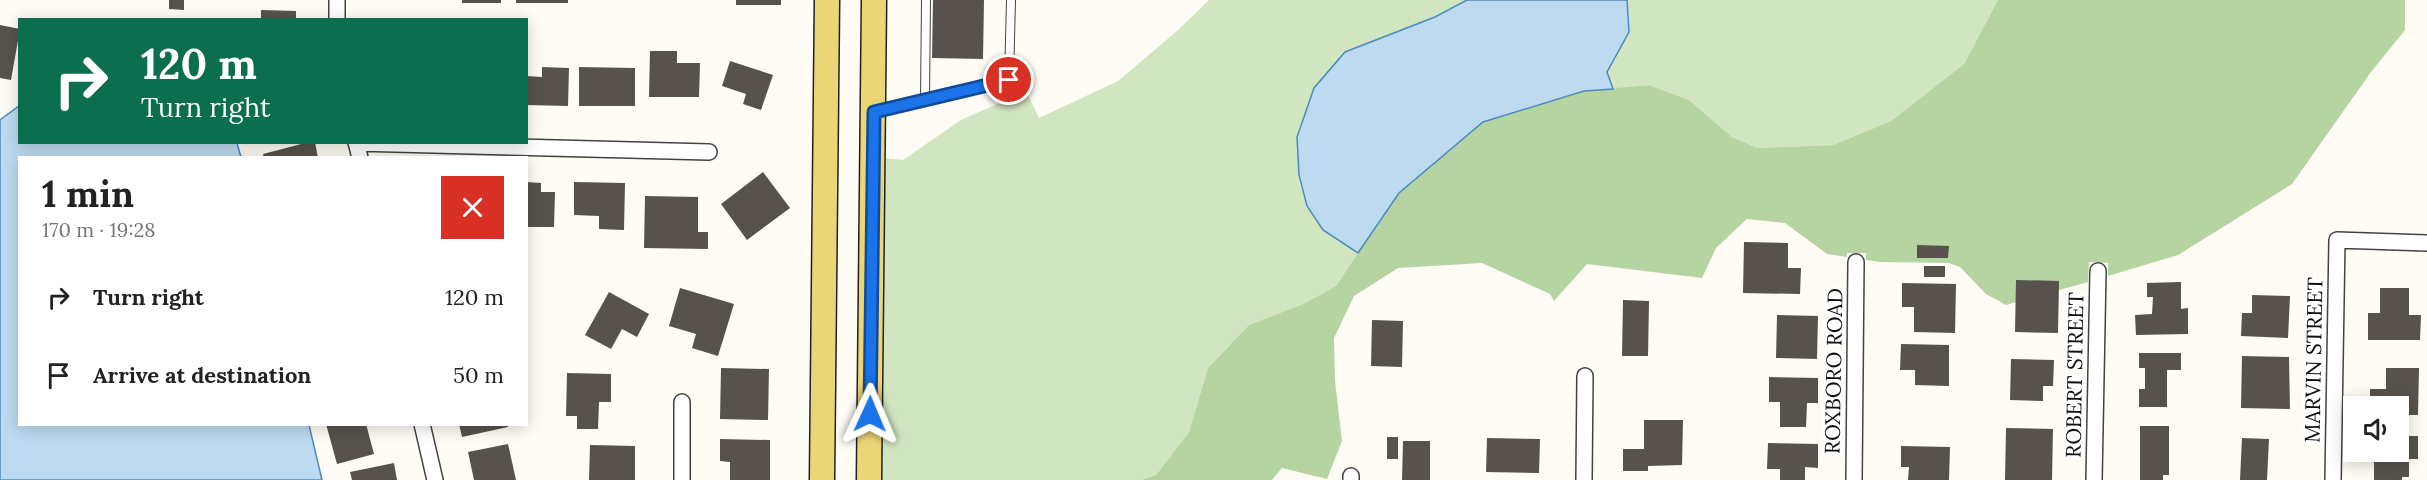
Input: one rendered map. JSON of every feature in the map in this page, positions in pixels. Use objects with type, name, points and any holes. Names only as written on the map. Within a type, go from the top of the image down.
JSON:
[{"type":"main road","points":[[822,480],[827,0]]},
{"type":"main road","points":[[869,480],[874,0]]},
{"type":"street","points":[[337,0],[337,18]]},
{"type":"street","points":[[395,144],[709,152]]},
{"type":"street","name":"MARVIN STREET","points":[[2333,480],[2337,240],[2427,243]]},
{"type":"street","name":"ROXBORO ROAD","points":[[1854,480],[1856,262]]},
{"type":"street","name":"ROBERT STREET","points":[[2094,480],[2098,271]]},
{"type":"street","points":[[1584,480],[1585,376]]},
{"type":"street","points":[[682,402],[682,480]]},
{"type":"street","points":[[422,426],[435,480]]},
{"type":"lane","points":[[926,0],[926,100]]},
{"type":"lane","points":[[874,112],[1009,80],[1011,0]]},
{"type":"green space","points":[[1209,0],[1467,0],[1435,17],[1345,52],[1323,230],[1358,253],[1336,286],[1303,304],[1249,325],[1208,368],[1189,432],[1156,475],[1141,480],[879,480],[883,158],[903,160],[961,120],[1011,98],[1021,80],[1039,118],[1118,81],[1177,31]]},
{"type":"green space","points":[[1627,0],[1998,0],[1964,64],[1891,121],[1833,145],[1757,148],[1732,137],[1689,100],[1649,85],[1613,89],[1607,72],[1629,32]]},
{"type":"green space","points":[[1998,0],[2405,0],[2405,30],[2371,72],[2292,184],[2178,255],[2108,276],[2108,263],[2089,262],[2088,282],[2006,305],[1986,294],[1960,267],[1949,263],[1880,262],[1866,260],[1866,253],[1847,253],[1847,257],[1827,254],[1785,223],[1747,219],[1716,248],[1702,278],[1587,264],[1554,301],[1550,294],[1482,263],[1398,268],[1354,296],[1334,338],[1335,381],[1342,441],[1327,479],[1282,468],[1272,480],[1141,480],[1156,475],[1189,432],[1208,368],[1249,325],[1303,304],[1336,286],[1398,193],[1483,122],[1584,91],[1649,85],[1689,100],[1732,137],[1757,148],[1833,145],[1891,121],[1964,64]]},
{"type":"water","points":[[1467,0],[1627,0],[1629,32],[1607,72],[1613,89],[1584,91],[1483,122],[1399,193],[1358,253],[1323,230],[1307,206],[1299,175],[1297,137],[1314,88],[1345,52],[1435,17]]},
{"type":"water","points":[[18,107],[18,144],[237,144],[241,156],[18,156],[18,426],[309,426],[322,480],[0,480],[0,120]]},
{"type":"building","points":[[169,0],[184,0],[184,10],[169,9]]},
{"type":"building","points":[[462,0],[501,0],[501,3],[462,3]]},
{"type":"building","points":[[516,0],[568,0],[568,3],[516,3]]},
{"type":"building","points":[[736,0],[781,0],[781,5],[736,5]]},
{"type":"building","points":[[933,0],[984,0],[983,59],[932,58]]},
{"type":"building","points":[[261,10],[296,11],[296,18],[261,18]]},
{"type":"building","points":[[0,25],[18,29],[18,40],[11,80],[0,78]]},
{"type":"building","points":[[650,51],[677,51],[677,63],[700,63],[699,97],[649,97]]},
{"type":"building","points":[[730,61],[773,75],[761,110],[743,104],[746,94],[722,86]]},
{"type":"building","points":[[542,67],[569,68],[568,106],[528,105],[528,76],[542,77]]},
{"type":"building","points":[[579,67],[635,68],[635,106],[579,106]]},
{"type":"building","points":[[301,144],[315,144],[318,156],[264,156],[263,154]]},
{"type":"building","points":[[763,172],[790,208],[747,240],[721,204]]},
{"type":"building","points":[[528,182],[541,183],[541,192],[555,192],[554,227],[528,227]]},
{"type":"building","points":[[574,182],[625,183],[624,230],[599,229],[599,216],[574,215]]},
{"type":"building","points":[[645,196],[698,197],[698,232],[708,232],[708,249],[644,248]]},
{"type":"building","points":[[1744,242],[1788,243],[1788,268],[1801,268],[1800,294],[1743,293]]},
{"type":"building","points":[[1917,245],[1949,246],[1948,258],[1917,258]]},
{"type":"building","points":[[1924,266],[1945,266],[1945,277],[1924,277]]},
{"type":"building","points":[[2016,280],[2059,281],[2058,333],[2015,332]]},
{"type":"building","points":[[2181,282],[2181,309],[2188,308],[2188,334],[2136,335],[2135,315],[2152,314],[2153,297],[2147,297],[2147,283]]},
{"type":"building","points":[[1902,283],[1956,284],[1955,333],[1914,332],[1914,307],[1902,307]]},
{"type":"building","points":[[680,288],[734,304],[718,356],[692,348],[696,334],[669,326]]},
{"type":"building","points":[[2380,288],[2409,288],[2409,315],[2421,315],[2420,340],[2368,340],[2368,313],[2380,313]]},
{"type":"building","points":[[609,292],[649,314],[637,337],[622,329],[611,349],[585,335]]},
{"type":"building","points":[[2252,295],[2290,296],[2288,338],[2241,336],[2242,313],[2252,313]]},
{"type":"building","points":[[1623,300],[1649,301],[1648,356],[1622,356]]},
{"type":"building","points":[[1777,315],[1818,316],[1817,359],[1776,358]]},
{"type":"building","points":[[1372,320],[1403,321],[1402,367],[1371,366]]},
{"type":"building","points":[[1901,344],[1949,345],[1949,386],[1915,385],[1915,370],[1900,370]]},
{"type":"building","points":[[2139,353],[2181,353],[2181,370],[2167,370],[2167,407],[2139,407],[2139,389],[2145,389],[2145,368],[2139,368]]},
{"type":"building","points":[[2242,356],[2289,357],[2290,409],[2241,408]]},
{"type":"building","points":[[2011,359],[2054,360],[2053,386],[2043,386],[2043,401],[2010,400]]},
{"type":"building","points":[[721,368],[769,369],[768,420],[720,419]]},
{"type":"building","points":[[2386,368],[2419,368],[2418,415],[2409,415],[2409,396],[2370,396],[2370,389],[2386,389]]},
{"type":"building","points":[[567,373],[611,374],[611,402],[599,402],[598,429],[577,429],[577,416],[566,416]]},
{"type":"building","points":[[1769,377],[1818,378],[1818,403],[1807,403],[1806,427],[1780,427],[1780,402],[1769,402]]},
{"type":"building","points":[[1644,420],[1683,420],[1682,465],[1648,466],[1648,471],[1623,471],[1623,449],[1644,449]]},
{"type":"building","points":[[327,426],[367,426],[374,454],[337,464]]},
{"type":"building","points":[[459,426],[508,426],[508,427],[462,437]]},
{"type":"building","points":[[2140,426],[2169,426],[2169,475],[2163,475],[2163,480],[2140,480]]},
{"type":"building","points":[[2006,428],[2053,429],[2052,480],[2005,480]]},
{"type":"building","points":[[2409,436],[2418,436],[2418,459],[2409,459]]},
{"type":"building","points":[[1387,437],[1398,437],[1398,459],[1387,459]]},
{"type":"building","points":[[1487,438],[1540,439],[1539,473],[1486,472]]},
{"type":"building","points":[[2242,438],[2269,439],[2267,480],[2240,480]]},
{"type":"building","points":[[720,439],[770,440],[770,480],[730,480],[730,462],[720,461]]},
{"type":"building","points":[[1403,441],[1430,441],[1430,480],[1402,480]]},
{"type":"building","points":[[1768,443],[1818,444],[1818,468],[1805,467],[1805,480],[1780,480],[1780,469],[1767,469]]},
{"type":"building","points":[[508,444],[516,480],[474,480],[468,452]]},
{"type":"building","points":[[590,445],[635,446],[635,480],[589,480]]},
{"type":"building","points":[[1901,446],[1950,447],[1949,480],[1908,480],[1909,467],[1901,467]]},
{"type":"building","points":[[2374,462],[2409,462],[2409,477],[2402,477],[2402,480],[2374,480]]},
{"type":"building","points":[[394,463],[397,480],[352,480],[350,472]]},
{"type":"route","points":[[870,414],[874,112],[1009,80]]}]
